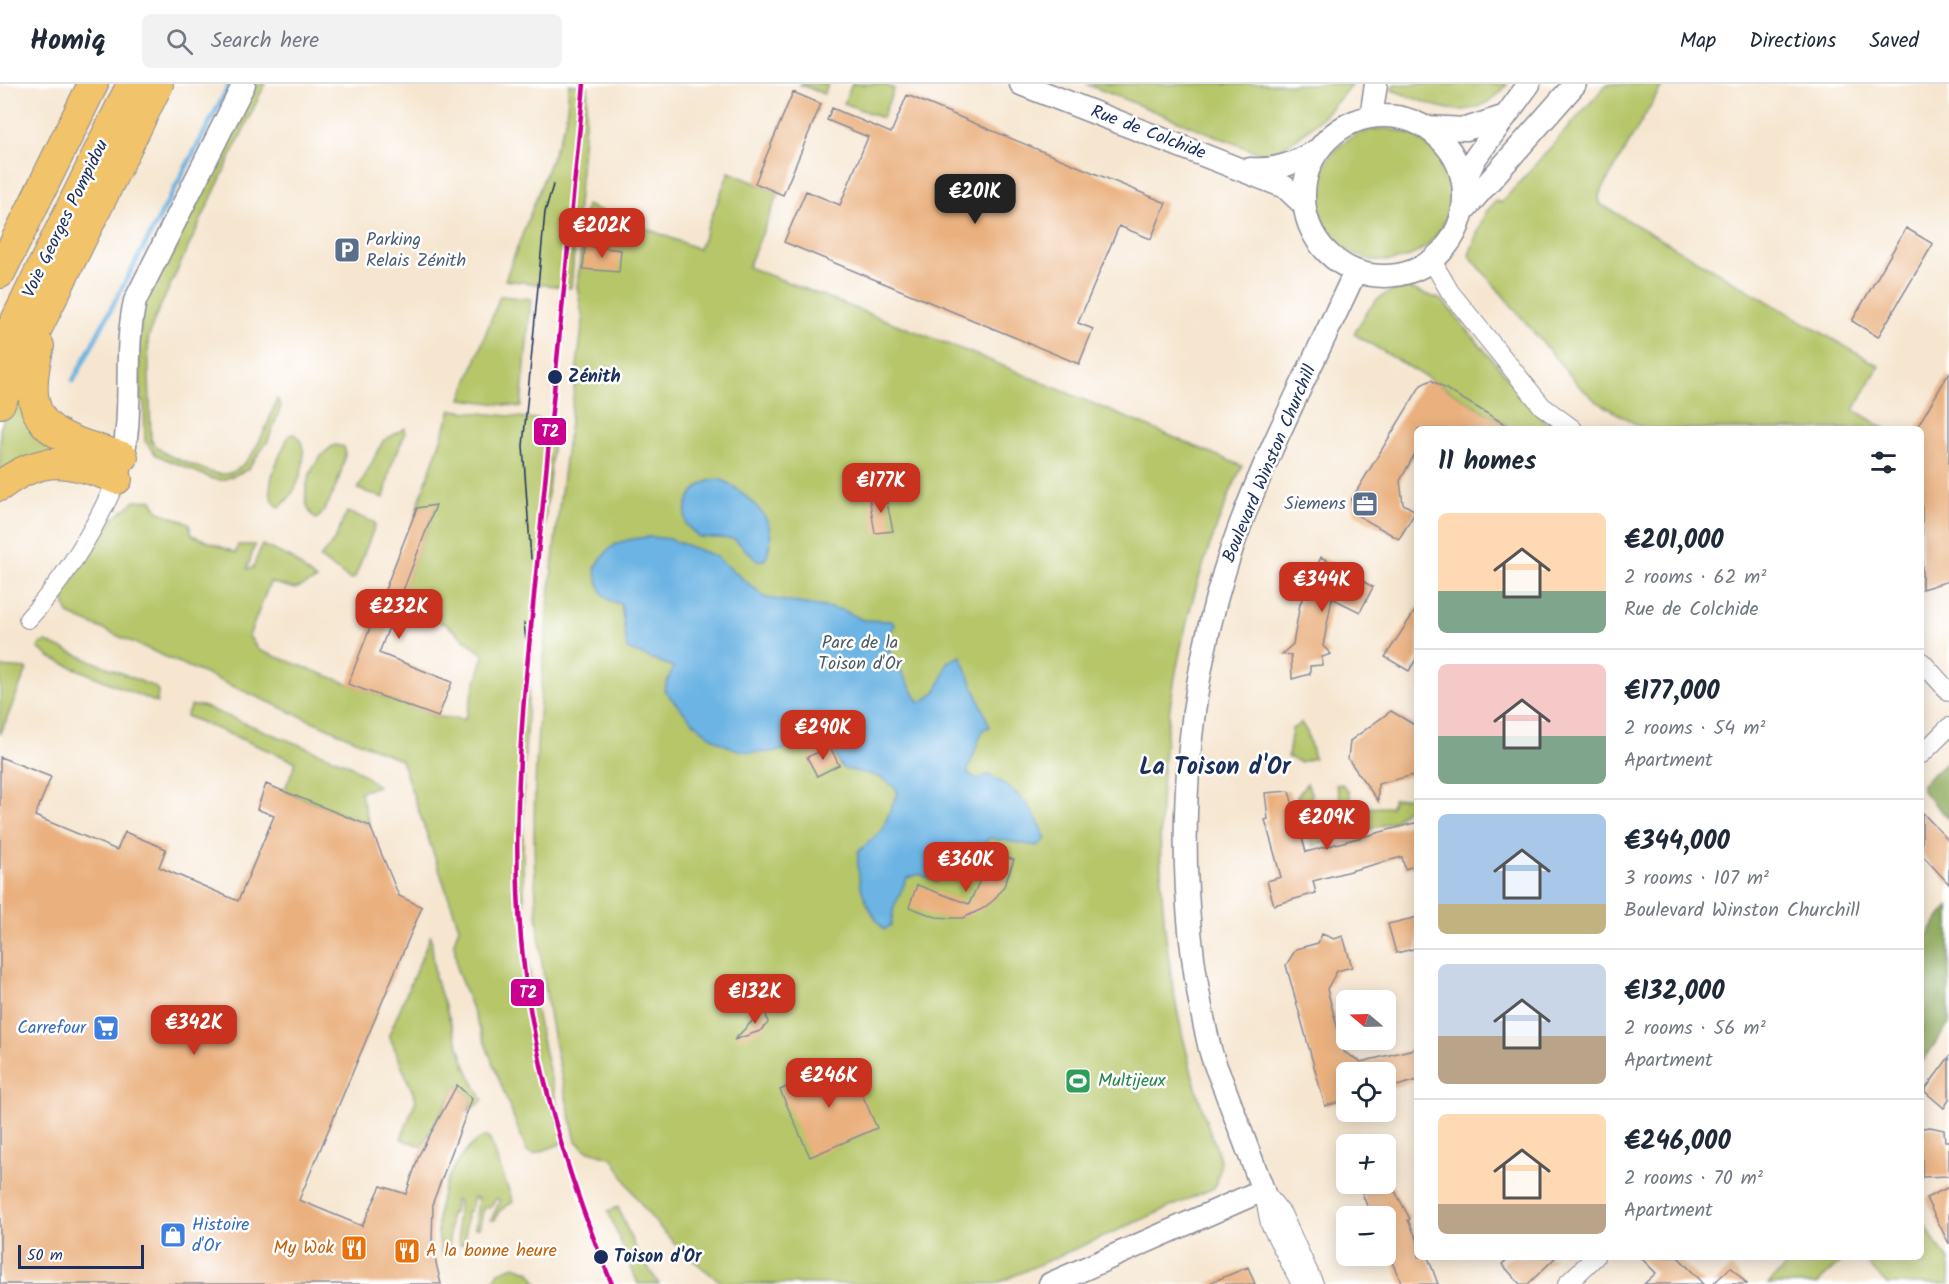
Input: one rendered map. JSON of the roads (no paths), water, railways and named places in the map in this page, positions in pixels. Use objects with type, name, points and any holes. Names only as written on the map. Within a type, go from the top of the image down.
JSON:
[{"type":"highway","name":"Voie Georges Pompidou","points":[[0,273],[93,84]]},
{"type":"highway","name":"Voie Georges Pompidou","points":[[0,353],[132,84]]},
{"type":"highway","points":[[0,404],[158,84]]},
{"type":"highway","points":[[50,302],[32,380],[32,397],[38,414],[50,429],[120,468]]},
{"type":"highway","points":[[0,486],[24,470],[47,463],[120,468]]},
{"type":"street","points":[[28,619],[45,600],[89,533],[120,468],[128,414],[131,322],[135,302],[244,84]]},
{"type":"street","name":"Rue de Colchide","points":[[1021,84],[1285,187],[1304,204]]},
{"type":"street","points":[[1371,117],[1376,84]]},
{"type":"street","points":[[1463,183],[1476,158],[1529,84]]},
{"type":"street","points":[[1464,210],[1575,84]]},
{"type":"street","points":[[1426,127],[1466,129],[1506,116]]},
{"type":"street","points":[[1371,117],[1404,118],[1426,127],[1445,143],[1456,160],[1463,183],[1464,210],[1458,230],[1447,247],[1432,261],[1408,273],[1382,277],[1355,272],[1334,259],[1317,241],[1304,204],[1304,187],[1308,170],[1319,149],[1335,132],[1356,121],[1371,117]]},
{"type":"street","name":"Rue de Colchide","points":[[1241,169],[1272,170],[1292,165],[1319,149]]},
{"type":"street","points":[[1432,261],[1450,292],[1542,406],[1569,426]]},
{"type":"street","name":"Boulevard Winston Churchill","points":[[1301,1284],[1270,1224],[1263,1190],[1211,1051],[1194,959],[1186,854],[1190,748],[1216,600],[1233,543],[1355,272]]},
{"type":"street","points":[[1924,664],[1949,692]]},
{"type":"street","points":[[1924,752],[1949,727]]},
{"type":"street","points":[[1050,1284],[1263,1190]]},
{"type":"street","name":"Boulevard Winston Churchill","points":[[1263,1190],[1282,1214],[1314,1284]]},
{"type":"street","points":[[1567,1284],[1592,1260]]},
{"type":"water","points":[[719,479],[747,497],[765,517],[770,527],[771,537],[765,560],[757,560],[734,539],[699,537],[686,525],[686,508],[692,494],[703,484]]},
{"type":"water","points":[[651,537],[670,539],[715,556],[766,598],[843,610],[863,620],[891,621],[895,625],[884,641],[919,702],[935,692],[947,662],[961,656],[990,727],[983,729],[967,773],[977,779],[988,775],[1008,786],[1030,809],[1046,839],[1037,846],[989,838],[975,861],[955,855],[950,845],[941,849],[945,858],[937,882],[919,874],[907,878],[894,907],[891,925],[884,930],[863,894],[858,852],[882,830],[898,792],[887,781],[880,778],[842,768],[815,716],[791,728],[799,745],[756,753],[738,750],[707,734],[678,706],[664,690],[673,667],[627,649],[621,604],[609,600],[602,592],[595,568],[607,552],[618,543]]},
{"type":"waterway","points":[[73,381],[230,84]]},
{"type":"tram line","points":[[531,559],[523,446],[545,212],[553,185]]},
{"type":"tram line","points":[[524,623],[528,659]]},
{"type":"place","name":"Parking Relais Zénith","points":[[347,250]]},
{"type":"place","name":"Zénith","points":[[555,377]]},
{"type":"place","name":"Siemens","points":[[1365,504]]},
{"type":"place","name":"Carrefour","points":[[106,1028]]},
{"type":"place","name":"Multijeux","points":[[1078,1081]]},
{"type":"place","name":"Histoire d'Or","points":[[173,1235]]},
{"type":"place","name":"My Wok","points":[[354,1248]]},
{"type":"place","name":"A la bonne heure","points":[[407,1251]]},
{"type":"place","name":"Toison d'Or","points":[[601,1257]]},
{"type":"district","name":"La Toison d'Or","points":[[1215,767]]},
{"type":"park label","name":"Parc de la Toison d'Or","points":[[860,653]]}]
